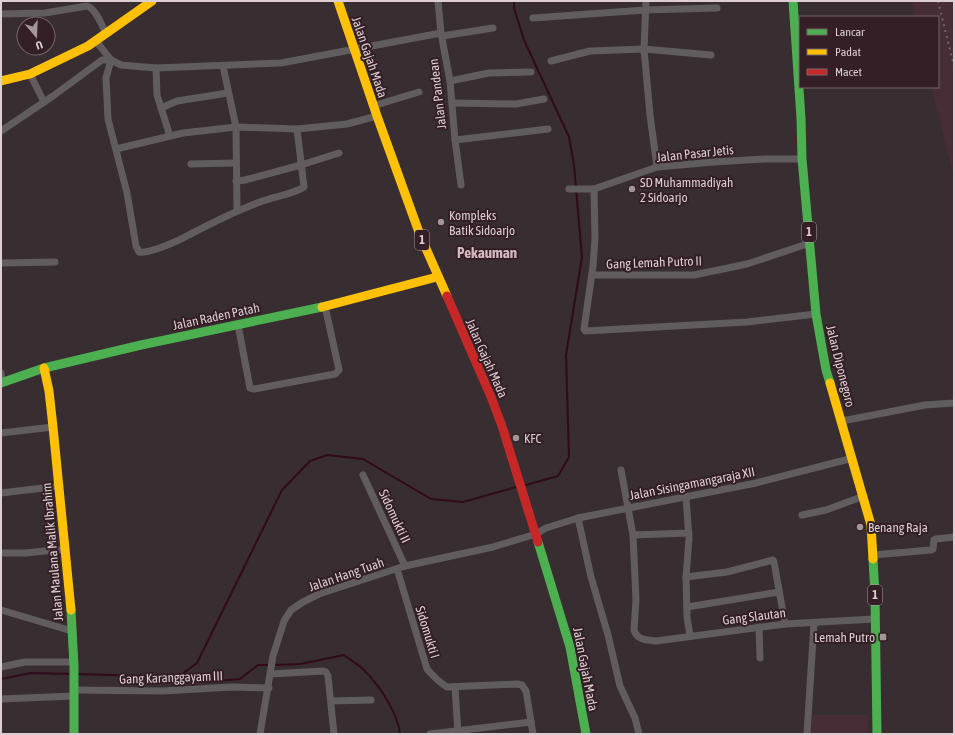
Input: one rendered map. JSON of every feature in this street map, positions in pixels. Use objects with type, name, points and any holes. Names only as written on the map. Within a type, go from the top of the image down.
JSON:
[{"type":"main road","points":[[1,81],[30,74],[88,46],[152,1]]},
{"type":"main road","name":"Jalan Gajah Mada","points":[[338,1],[353,49],[412,214],[437,277],[502,426],[570,647],[586,734]]},
{"type":"main road","name":"Jalan Diponegoro","points":[[793,1],[799,79]]},
{"type":"main road","name":"Jalan Diponegoro","points":[[800,88],[802,118],[802,159],[816,314],[826,370],[853,458],[871,525],[877,734]]},
{"type":"main road","name":"Jalan Raden Patah","points":[[1,379],[207,330],[238,325],[325,306],[437,277]]},
{"type":"main road","name":"Jalan Maulana Malik Ibrahim","points":[[44,368],[49,391],[66,549],[74,664],[74,734]]},
{"type":"street","name":"Jalan Pandean","points":[[438,1],[441,34],[450,81],[455,140],[461,185]]},
{"type":"street","points":[[646,1],[644,49],[650,115],[657,167]]},
{"type":"street","points":[[1,14],[45,13],[87,6],[91,7],[95,12],[106,34]]},
{"type":"street","points":[[533,18],[646,10],[717,8]]},
{"type":"street","points":[[96,41],[110,60],[121,66],[156,68],[223,66],[281,63],[441,34],[493,28]]},
{"type":"street","points":[[551,61],[590,51],[644,49],[710,55]]},
{"type":"street","points":[[1,131],[100,61],[110,60]]},
{"type":"street","points":[[110,60],[106,78],[108,119],[127,194],[136,246],[139,252],[149,251],[171,244],[237,211],[305,186],[297,129]]},
{"type":"street","points":[[223,66],[236,127],[237,211]]},
{"type":"street","points":[[156,68],[157,95],[170,136]]},
{"type":"street","points":[[450,81],[489,74],[531,72]]},
{"type":"street","points":[[30,74],[44,102]]},
{"type":"street","points":[[373,106],[419,92]]},
{"type":"street","points":[[161,108],[176,100],[228,93]]},
{"type":"street","points":[[452,103],[516,104],[544,99]]},
{"type":"street","points":[[116,149],[183,133],[236,127],[297,129],[347,124],[377,116]]},
{"type":"street","points":[[455,140],[548,129]]},
{"type":"street","points":[[236,181],[301,165],[339,153]]},
{"type":"street","name":"Jalan Pasar Jetis","points":[[569,189],[593,189],[657,167],[766,159],[802,159]]},
{"type":"street","points":[[191,164],[236,163]]},
{"type":"street","points":[[593,189],[595,239],[592,275],[584,329],[585,331],[747,322],[816,314]]},
{"type":"street","name":"Gang Lemah Putro II","points":[[592,275],[694,275],[747,264],[804,245],[810,245]]},
{"type":"street","points":[[1,263],[55,262]]},
{"type":"street","points":[[238,325],[250,388],[254,389],[335,374],[339,370],[325,306]]},
{"type":"street","points":[[842,421],[925,405],[954,403]]},
{"type":"street","points":[[1,433],[53,427]]},
{"type":"street","name":"Jalan Sisingamangaraja XII","points":[[536,534],[546,528],[578,518],[756,483],[853,458]]},
{"type":"street","points":[[621,470],[632,535],[689,533]]},
{"type":"street","name":"Sidomukti II","points":[[363,475],[405,566]]},
{"type":"street","points":[[1,493],[60,486]]},
{"type":"street","points":[[802,515],[826,510],[864,496]]},
{"type":"street","points":[[686,497],[689,533],[686,577],[687,617],[690,636]]},
{"type":"street","points":[[578,518],[590,577],[608,635],[620,686],[634,718],[639,734]]},
{"type":"street","name":"Jalan Hang Tuah","points":[[260,734],[273,656],[284,621],[291,610],[319,594],[405,566],[493,547],[536,534]]},
{"type":"street","name":"Gang Slautan","points":[[632,535],[636,600],[634,630],[641,639],[656,642],[690,636],[785,624],[874,619]]},
{"type":"street","points":[[873,555],[931,550],[933,549],[934,540],[954,537]]},
{"type":"street","points":[[1,553],[25,553],[66,549]]},
{"type":"street","points":[[686,577],[726,572],[773,560],[785,624]]},
{"type":"street","name":"Sidomukti I","points":[[397,569],[427,669],[439,683],[447,687],[455,687]]},
{"type":"street","points":[[687,607],[779,592]]},
{"type":"street","points":[[1,610],[72,631]]},
{"type":"street","points":[[808,734],[814,623]]},
{"type":"street","points":[[759,627],[760,658]]},
{"type":"street","points":[[1,667],[25,662],[74,664]]},
{"type":"street","points":[[271,672],[326,672],[328,676],[334,734]]},
{"type":"street","points":[[458,732],[455,687],[517,684],[522,685],[526,691],[533,734]]},
{"type":"street","name":"Gang Karanggayam III","points":[[1,700],[74,692],[163,691],[232,687],[268,688]]},
{"type":"street","points":[[331,701],[371,700]]},
{"type":"street","points":[[430,734],[458,732],[531,722]]},
{"type":"shaded area","points":[[912,1],[954,1],[954,178],[931,88],[939,88],[939,16],[915,16]]},
{"type":"shaded area","points":[[812,715],[868,715],[868,734],[811,734]]},
{"type":"waterway","points":[[514,1],[514,8],[524,40],[569,137],[574,165],[582,257],[566,355],[569,457],[558,476],[526,485]]},
{"type":"waterway","points":[[77,674],[178,677],[197,663],[282,490],[310,461],[327,455],[363,459],[431,499],[463,502],[516,487]]},
{"type":"waterway","points":[[273,665],[300,664],[344,655],[364,670],[376,683],[392,708],[400,734]]},
{"type":"waterway","points":[[179,677],[203,682],[240,679],[258,665],[269,665]]},
{"type":"waterway","points":[[1,679],[31,673],[71,674]]},
{"type":"railway","points":[[938,1],[954,66]]},
{"type":"traffic: fast","points":[[793,1],[801,118],[802,159],[816,314],[826,370],[830,383]]},
{"type":"traffic: fast","points":[[1,383],[44,368],[141,345],[322,307]]},
{"type":"traffic: fast","points":[[538,542],[570,647],[586,734]]},
{"type":"traffic: fast","points":[[873,559],[877,734]]},
{"type":"traffic: fast","points":[[71,610],[74,666],[74,734]]},
{"type":"traffic: slow","points":[[1,81],[30,74],[88,46],[152,1]]},
{"type":"traffic: slow","points":[[338,1],[377,116],[420,235],[447,296]]},
{"type":"traffic: slow","points":[[322,307],[437,277]]},
{"type":"traffic: slow","points":[[44,368],[49,391],[71,610]]},
{"type":"traffic: slow","points":[[830,383],[871,525],[873,559]]},
{"type":"traffic: jam","points":[[447,296],[502,426],[538,542]]},
{"type":"place","name":"SD Muhammadiyah 2 Sidoarjo","points":[[632,189]]},
{"type":"place","name":"Kompleks Batik Sidoarjo","points":[[441,222]]},
{"type":"place","name":"KFC","points":[[516,438]]},
{"type":"place","name":"Benang Raja","points":[[860,527]]},
{"type":"place","name":"Lemah Putro","points":[[883,637]]},
{"type":"district","name":"Pekauman","points":[[487,253]]}]
